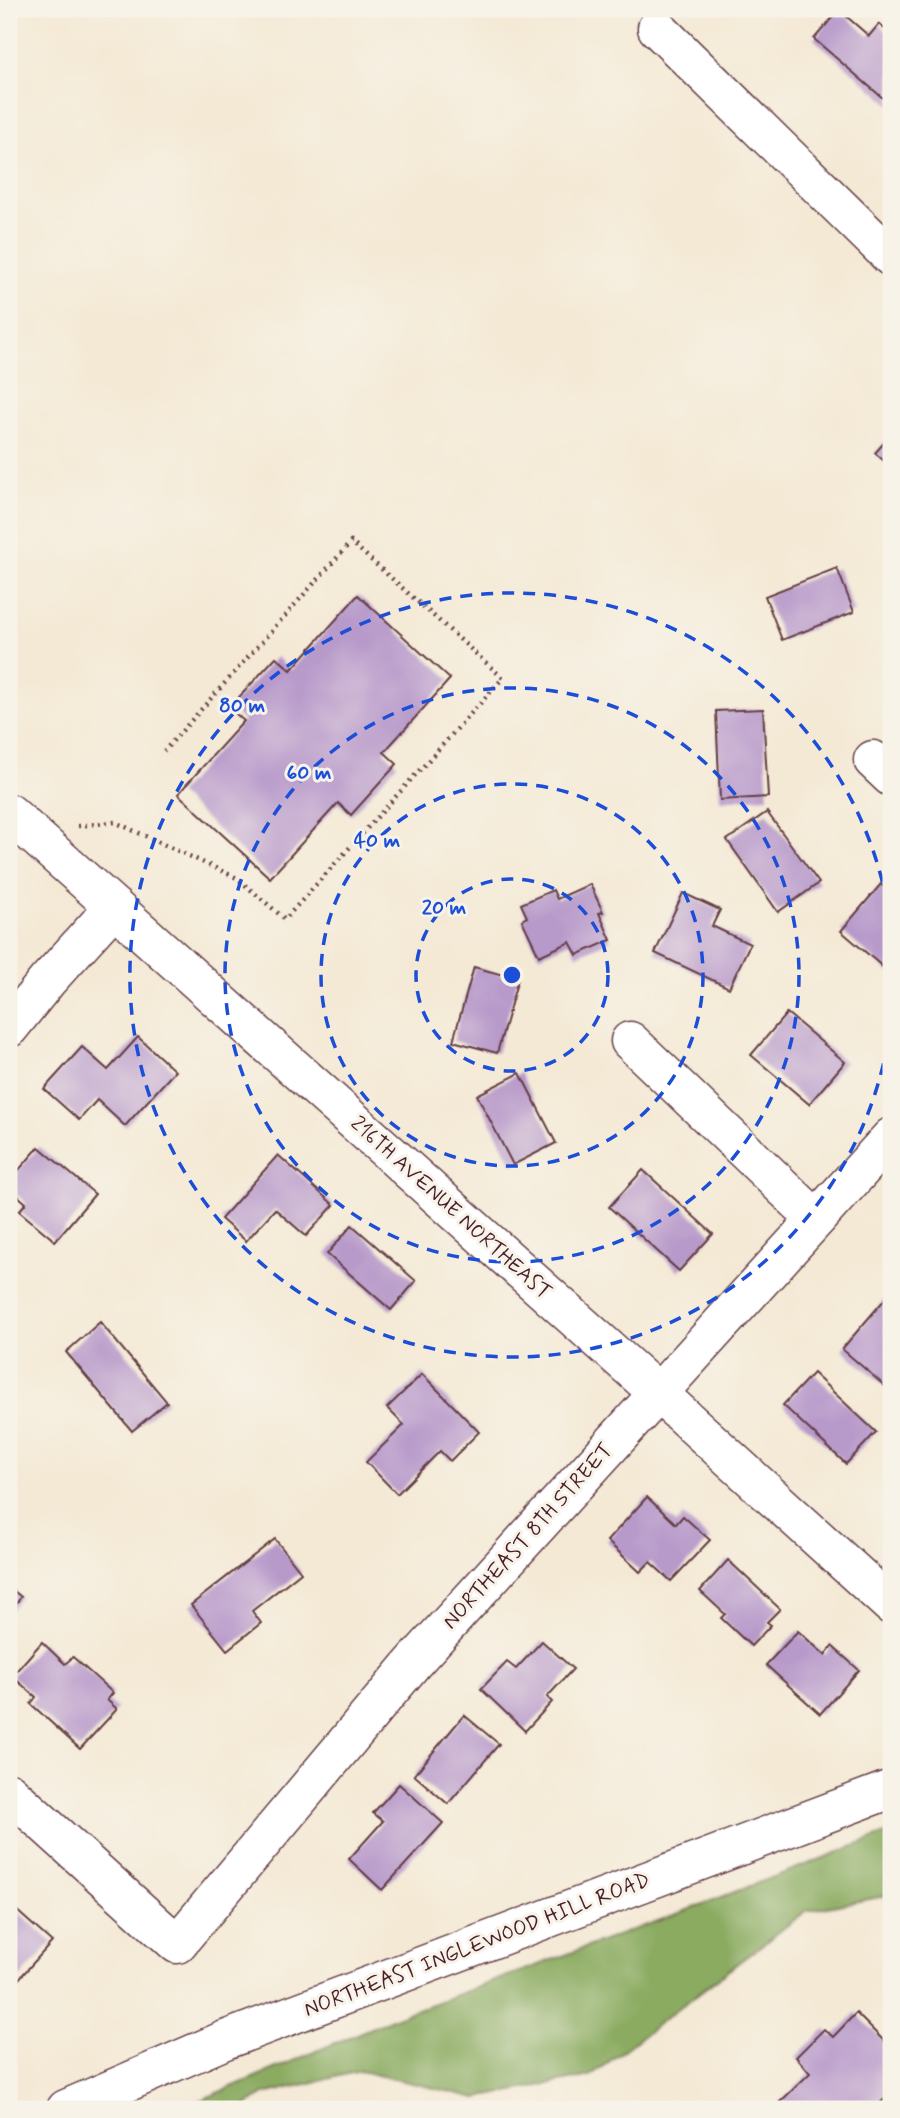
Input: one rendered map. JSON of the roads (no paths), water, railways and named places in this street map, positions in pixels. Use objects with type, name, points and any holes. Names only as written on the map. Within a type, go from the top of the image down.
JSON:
[{"type":"street","points":[[657,28],[891,257]]},
{"type":"street","name":"216TH AVENUE NORTHEAST","points":[[9,813],[891,1605]]},
{"type":"street","points":[[9,1028],[47,981],[114,907]]},
{"type":"street","points":[[630,1041],[817,1219]]},
{"type":"street","name":"NORTHEAST 8TH STREET","points":[[9,1792],[177,1944],[412,1663],[891,1137]]},
{"type":"street","name":"NORTHEAST INGLEWOOD HILL ROAD","points":[[66,2109],[233,2037],[891,1789]]}]
